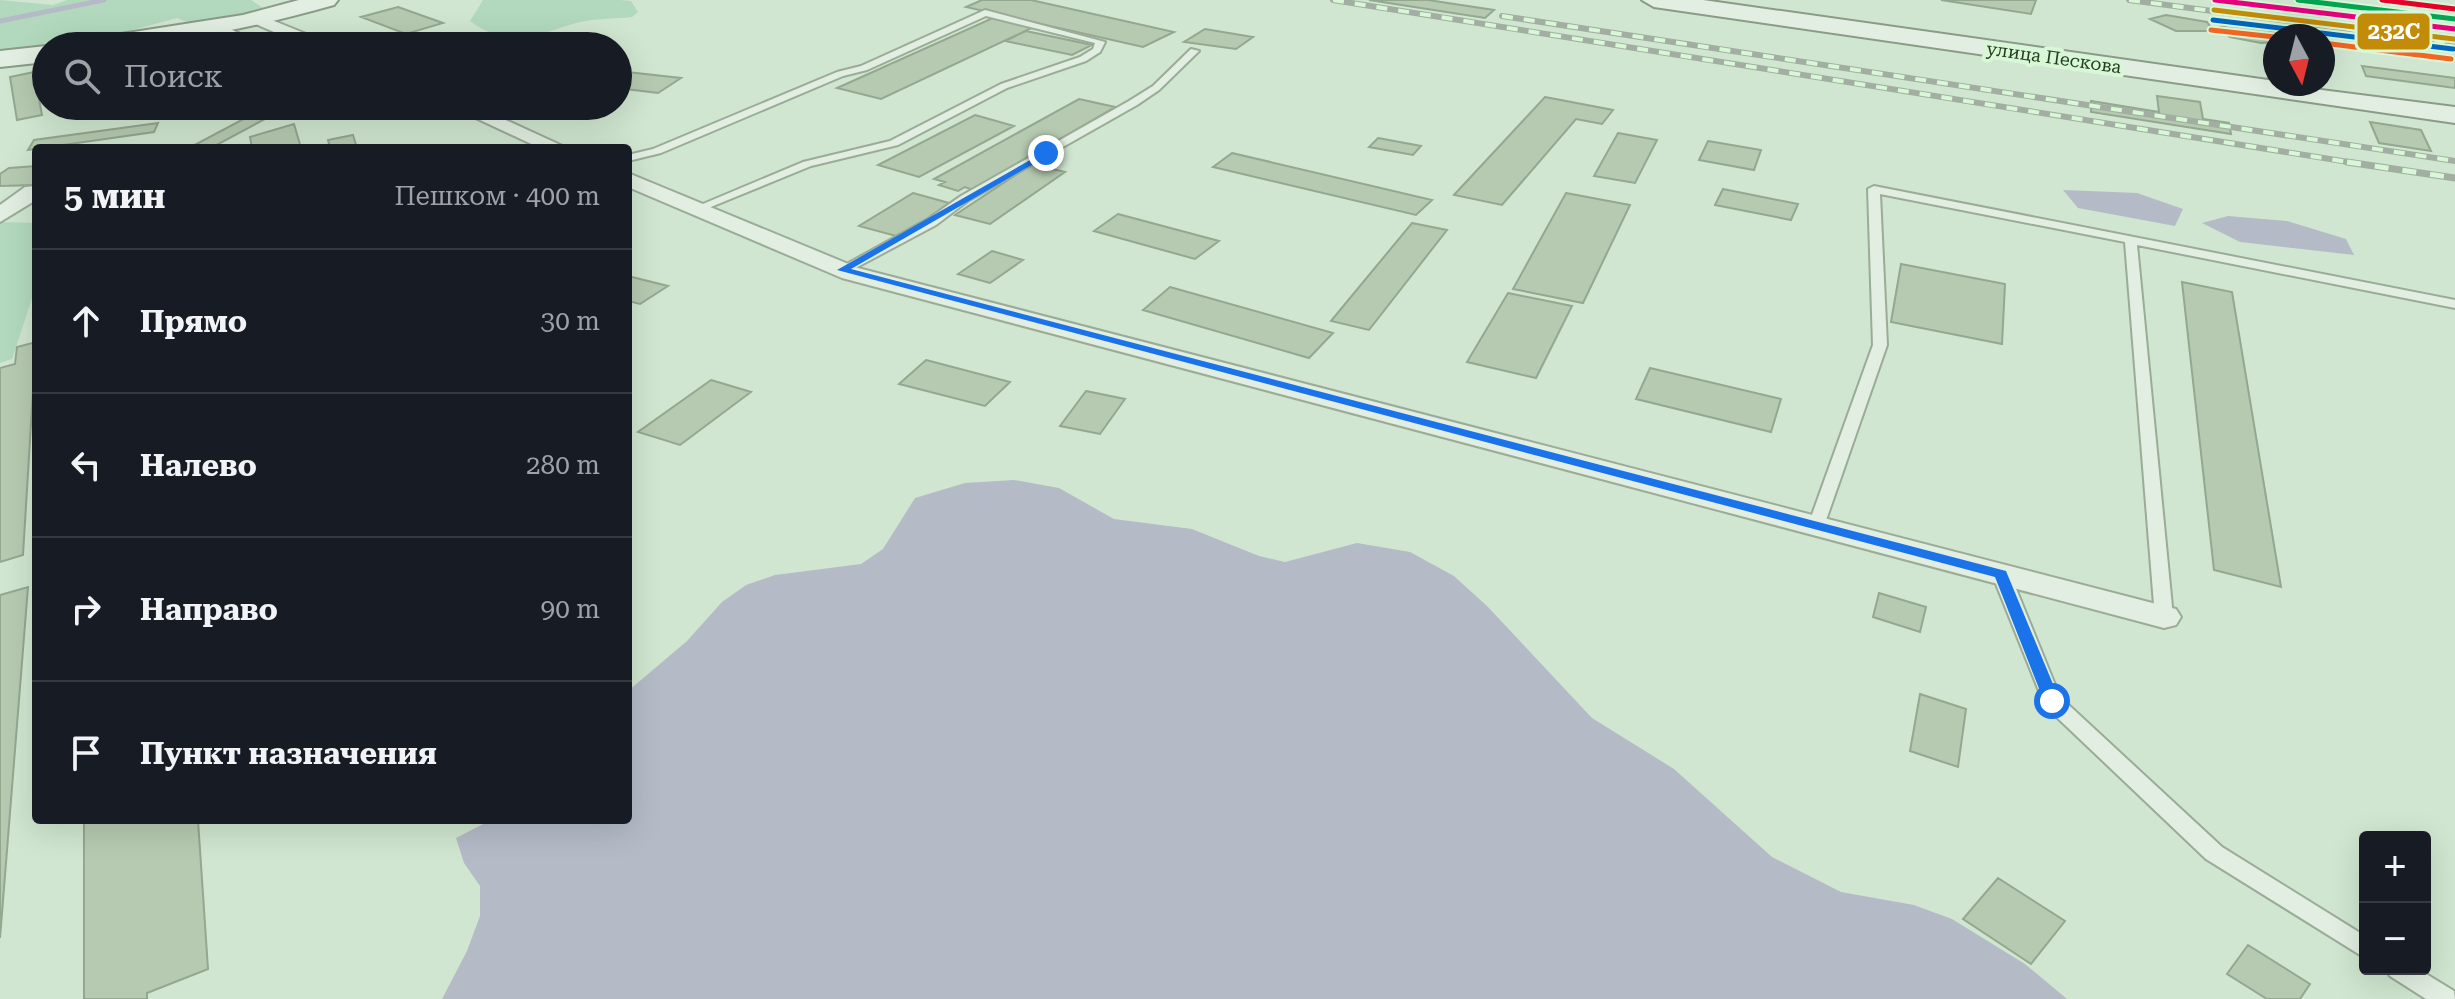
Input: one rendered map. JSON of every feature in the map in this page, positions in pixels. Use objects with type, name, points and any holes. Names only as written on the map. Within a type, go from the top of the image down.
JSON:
[{"type":"street","points":[[180,32],[257,19],[326,0]]},
{"type":"street","name":"улица Пескова","points":[[1654,0],[2455,115]]},
{"type":"street","points":[[257,19],[287,32]]},
{"type":"street","points":[[0,59],[32,56]]},
{"type":"street","points":[[492,120],[548,144]]},
{"type":"street","points":[[632,181],[842,270],[2164,617]]},
{"type":"street","points":[[0,215],[32,193]]},
{"type":"lane","points":[[632,157],[657,151],[840,74],[864,68],[985,13],[1100,42],[1097,50],[1083,59],[1004,86],[894,143],[807,164],[697,209]]},
{"type":"lane","points":[[217,26],[230,32]]},
{"type":"lane","points":[[842,270],[932,222],[965,198],[1133,103],[1156,88],[1194,51]]},
{"type":"lane","points":[[1816,526],[1880,345],[1874,189],[2131,243],[2455,304]]},
{"type":"lane","points":[[2131,243],[2164,617]]},
{"type":"lane","points":[[2001,574],[2052,701],[2214,853],[2359,944]]},
{"type":"lane","points":[[2408,975],[2446,999]]},
{"type":"green space","points":[[0,0],[53,5],[67,0],[251,0],[266,10],[189,23],[177,18],[125,32],[32,32],[32,49],[0,54]]},
{"type":"green space","points":[[483,0],[620,0],[631,1],[638,12],[632,17],[583,21],[547,32],[489,32],[470,21]]},
{"type":"green space","points":[[0,222],[32,223],[32,298],[12,359],[0,363]]},
{"type":"shaded area","points":[[2063,190],[2137,193],[2183,209],[2175,226],[2078,208]]},
{"type":"shaded area","points":[[2228,216],[2287,221],[2346,239],[2354,255],[2240,242],[2202,223]]},
{"type":"shaded area","points":[[1014,480],[1059,488],[1114,519],[1192,529],[1259,556],[1285,562],[1357,543],[1410,552],[1454,576],[1488,607],[1592,718],[1674,769],[1772,857],[1841,892],[1914,905],[1952,919],[2025,964],[2067,999],[442,999],[467,951],[480,916],[480,886],[464,863],[456,838],[483,824],[632,824],[632,688],[687,641],[722,602],[746,585],[775,575],[861,564],[883,549],[915,498],[965,483]]},
{"type":"building","points":[[982,0],[1031,0],[1174,32],[1143,47],[966,7]]},
{"type":"building","points":[[1369,0],[1428,0],[1494,10],[1485,18]]},
{"type":"building","points":[[1941,0],[2036,0],[2031,14]]},
{"type":"building","points":[[398,7],[443,23],[413,32],[401,32],[361,17]]},
{"type":"building","points":[[2166,15],[2207,22],[2213,31],[2176,31],[2150,19]]},
{"type":"building","points":[[995,17],[1036,26],[881,99],[837,88]]},
{"type":"building","points":[[2232,24],[2262,27],[2263,43],[2230,37],[2217,28]]},
{"type":"building","points":[[1205,29],[1253,37],[1236,49],[1184,42]]},
{"type":"building","points":[[1026,31],[1092,45],[1072,55],[1005,41]]},
{"type":"building","points":[[2362,66],[2455,78],[2455,88],[2366,76]]},
{"type":"building","points":[[32,72],[32,117],[17,120],[10,77]]},
{"type":"building","points":[[632,73],[681,78],[658,93],[632,90]]},
{"type":"building","points":[[2157,96],[2200,102],[2203,119],[2229,123],[2231,134],[2091,112],[2091,101],[2159,112]]},
{"type":"building","points":[[1545,97],[1613,110],[1602,124],[1576,119],[1502,205],[1454,195]]},
{"type":"building","points":[[1079,99],[1115,107],[973,190],[965,187],[958,191],[939,185],[945,182],[934,179]]},
{"type":"building","points":[[975,115],[1014,126],[919,177],[878,165]]},
{"type":"building","points":[[242,120],[263,120],[218,144],[197,144]]},
{"type":"building","points":[[2370,122],[2421,130],[2431,151],[2379,143]]},
{"type":"building","points":[[158,123],[154,132],[70,144],[32,144],[32,149],[28,150],[34,140]]},
{"type":"building","points":[[294,124],[300,144],[251,144],[250,137]]},
{"type":"building","points":[[1618,133],[1657,140],[1635,183],[1594,176]]},
{"type":"building","points":[[353,135],[356,144],[329,144],[328,140]]},
{"type":"building","points":[[1378,138],[1421,146],[1413,155],[1369,147]]},
{"type":"building","points":[[1708,141],[1761,150],[1754,170],[1699,160]]},
{"type":"building","points":[[1232,153],[1432,200],[1416,215],[1213,167]]},
{"type":"building","points":[[1032,164],[1065,172],[990,224],[955,215]]},
{"type":"building","points":[[32,166],[32,185],[0,186],[0,174],[9,168]]},
{"type":"building","points":[[1723,189],[1798,204],[1791,220],[1715,205]]},
{"type":"building","points":[[913,193],[949,203],[925,221],[896,236],[859,226]]},
{"type":"building","points":[[1566,193],[1630,205],[1583,303],[1513,289]]},
{"type":"building","points":[[1118,214],[1219,241],[1195,259],[1094,231]]},
{"type":"building","points":[[1412,223],[1447,230],[1369,330],[1331,321]]},
{"type":"building","points":[[992,251],[1023,260],[990,283],[958,274]]},
{"type":"building","points":[[1901,264],[2005,284],[2002,344],[1891,322]]},
{"type":"building","points":[[632,277],[668,286],[640,304],[632,302]]},
{"type":"building","points":[[2182,282],[2232,292],[2281,587],[2214,570]]},
{"type":"building","points":[[1170,287],[1333,333],[1309,358],[1143,310]]},
{"type":"building","points":[[1508,293],[1572,306],[1536,378],[1467,362]]},
{"type":"building","points":[[32,343],[32,408],[23,555],[0,562],[0,368],[15,364],[17,347]]},
{"type":"building","points":[[926,360],[1010,382],[985,406],[899,384]]},
{"type":"building","points":[[1650,368],[1781,399],[1771,432],[1636,399]]},
{"type":"building","points":[[711,380],[751,392],[680,445],[638,432]]},
{"type":"building","points":[[1086,391],[1125,399],[1100,434],[1060,426]]},
{"type":"building","points":[[28,587],[0,938],[0,595]]},
{"type":"building","points":[[1879,593],[1926,607],[1920,632],[1873,617]]},
{"type":"building","points":[[1920,694],[1966,709],[1958,767],[1910,751]]},
{"type":"building","points":[[84,824],[198,824],[208,969],[147,993],[147,999],[84,999]]},
{"type":"building","points":[[1998,878],[2065,921],[2031,964],[1963,919]]},
{"type":"building","points":[[2248,945],[2310,984],[2300,999],[2267,999],[2227,974]]},
{"type":"waterway","points":[[0,21],[104,0]]},
{"type":"railway","points":[[1333,0],[2361,164]]},
{"type":"railway","points":[[2129,0],[2455,43]]},
{"type":"railway","points":[[1502,16],[2455,161]]},
{"type":"railway","points":[[2347,162],[2455,178]]},
{"type":"transit line","points":[[2215,0],[2455,29]]},
{"type":"transit line","points":[[2298,0],[2455,19]]},
{"type":"transit line","points":[[2382,0],[2455,9]]},
{"type":"transit line","name":"232C","points":[[2214,10],[2454,39]]},
{"type":"transit line","points":[[2213,20],[2453,49]]},
{"type":"transit line","points":[[2211,30],[2263,36]]},
{"type":"transit line","points":[[2335,44],[2451,59]]},
{"type":"route","points":[[1046,153],[965,198],[932,222],[878,253],[842,270],[2001,574],[2052,701]]}]
